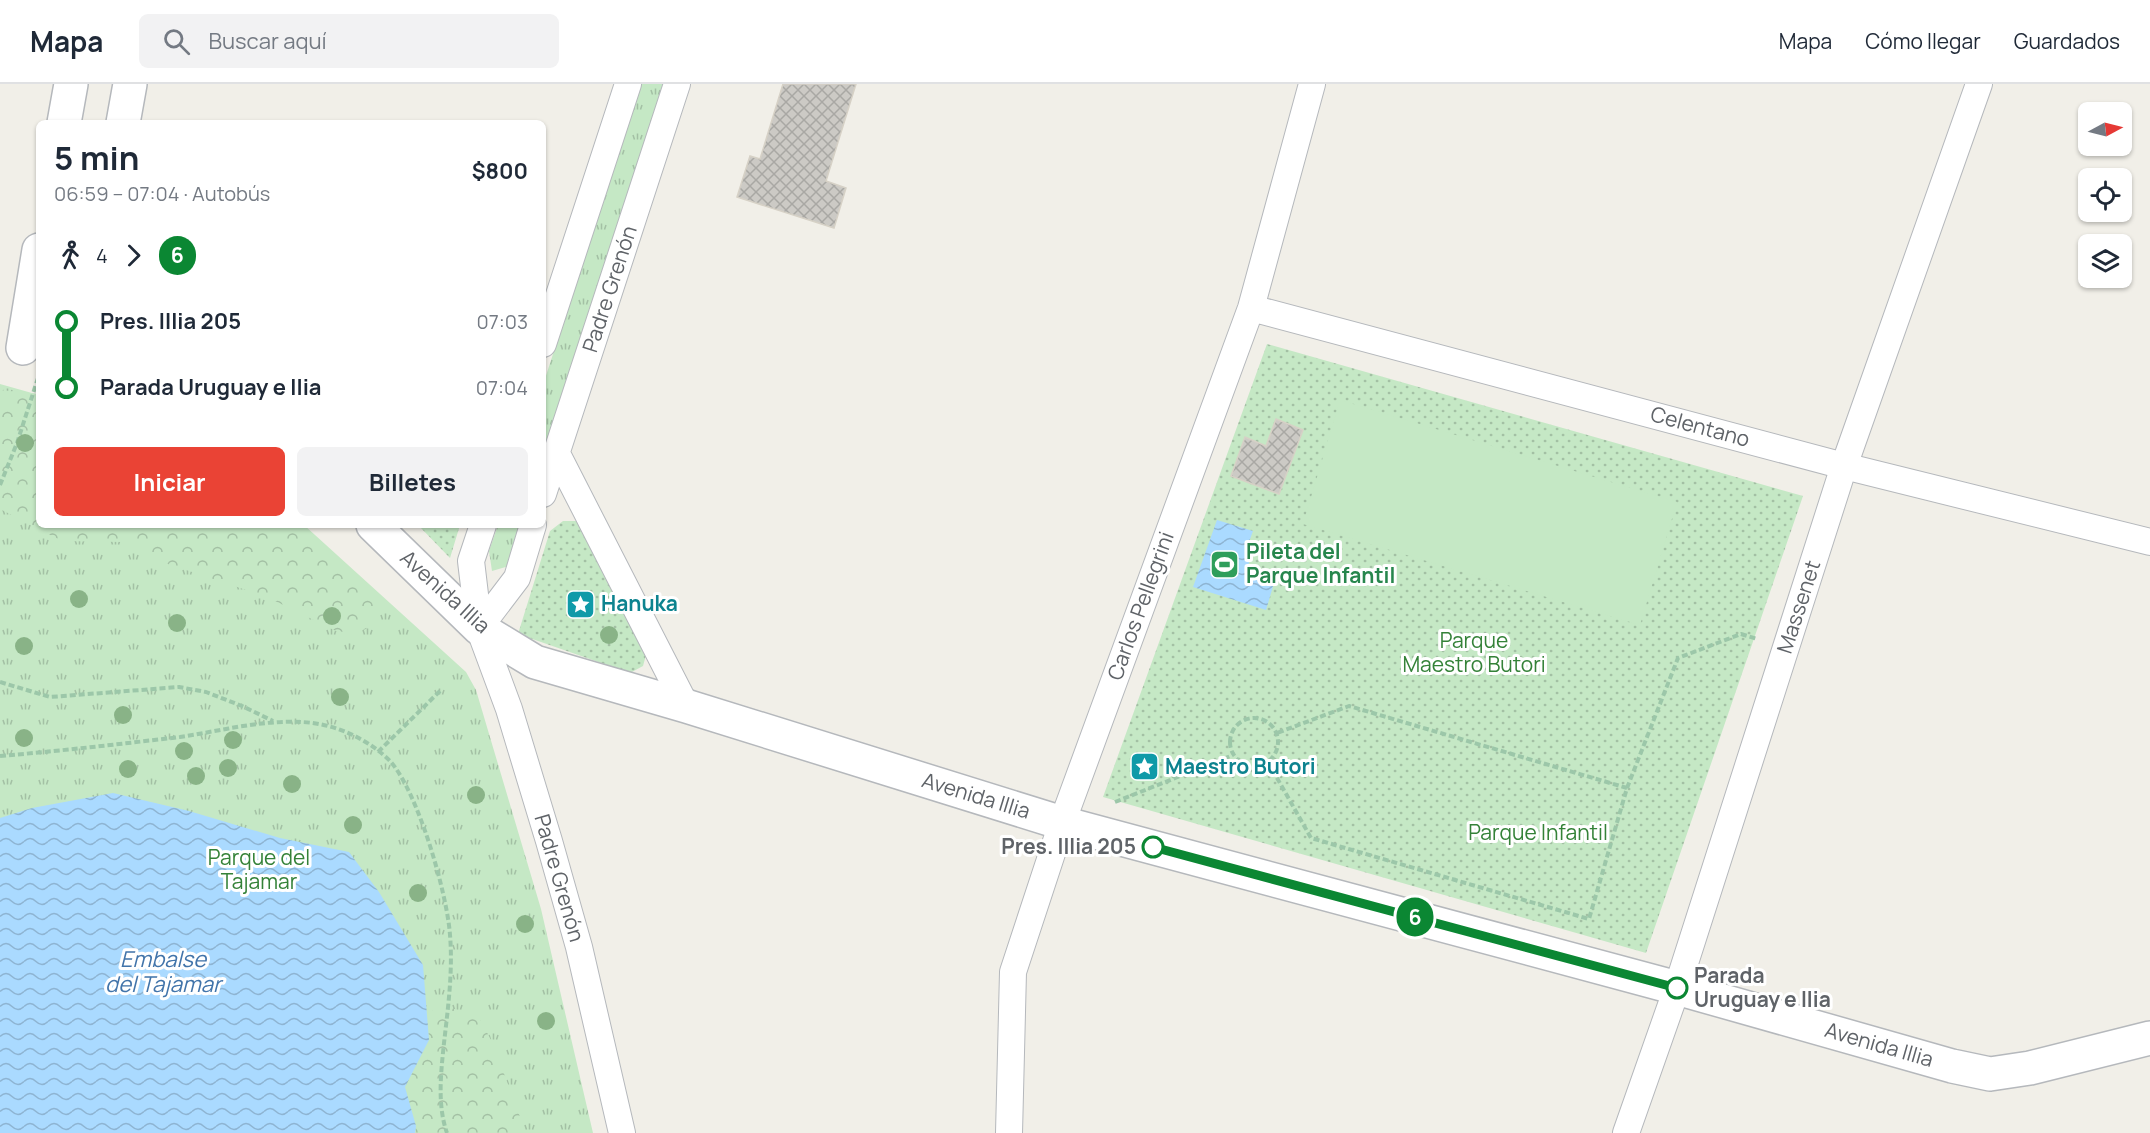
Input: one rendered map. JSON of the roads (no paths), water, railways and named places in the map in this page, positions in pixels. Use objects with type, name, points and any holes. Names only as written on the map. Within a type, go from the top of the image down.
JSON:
[{"type":"street","points":[[65,120],[71,84]]},
{"type":"street","points":[[124,120],[130,84]]},
{"type":"street","points":[[546,335],[628,84]]},
{"type":"street","name":"Padre Grenón","points":[[546,484],[677,84]]},
{"type":"street","name":"Carlos Pellegrini","points":[[1009,1133],[1013,972],[1062,823],[1251,308],[1312,84]]},
{"type":"street","name":"Massenet","points":[[1626,1133],[1677,988],[1844,466],[1979,84]]},
{"type":"street","points":[[20,351],[36,266]]},
{"type":"street","name":"Celentano","points":[[1251,308],[1844,466],[2150,542]]},
{"type":"street","points":[[556,452],[686,706]]},
{"type":"street","name":"Avenida Illia","points":[[376,528],[478,628],[535,662],[686,706],[1062,823],[1677,988],[1952,1066],[1990,1074],[2030,1068],[2150,1038]]},
{"type":"street","name":"Padre Grenón","points":[[482,528],[471,561],[478,628],[509,709],[552,852],[581,957],[622,1133]]},
{"type":"street","points":[[478,628],[517,578],[532,528]]},
{"type":"water","name":"Pileta del Parque Infantil","points":[[1217,520],[1253,531],[1245,553],[1252,554],[1245,574],[1274,583],[1266,610],[1193,587]]},
{"type":"water","name":"Embalse del Tajamar","points":[[113,793],[189,811],[280,838],[349,852],[379,892],[423,965],[429,1040],[405,1087],[416,1126],[415,1133],[0,1133],[0,818],[32,808]]},
{"type":"place","name":"Pileta del Parque Infantil","points":[[1225,564]]},
{"type":"place","name":"Hanuka","points":[[580,604]]},
{"type":"place","name":"Maestro Butori","points":[[1144,767]]},
{"type":"place","name":"Pres. Illia 205","points":[[1153,847]]},
{"type":"place","name":"Parada Uruguay e Ilia","points":[[1677,988]]},
{"type":"park label","name":"Parque Maestro Butori","points":[[1474,653]]},
{"type":"park label","name":"Parque Infantil","points":[[1538,833]]},
{"type":"park label","name":"Parque del Tajamar","points":[[259,870]]}]
